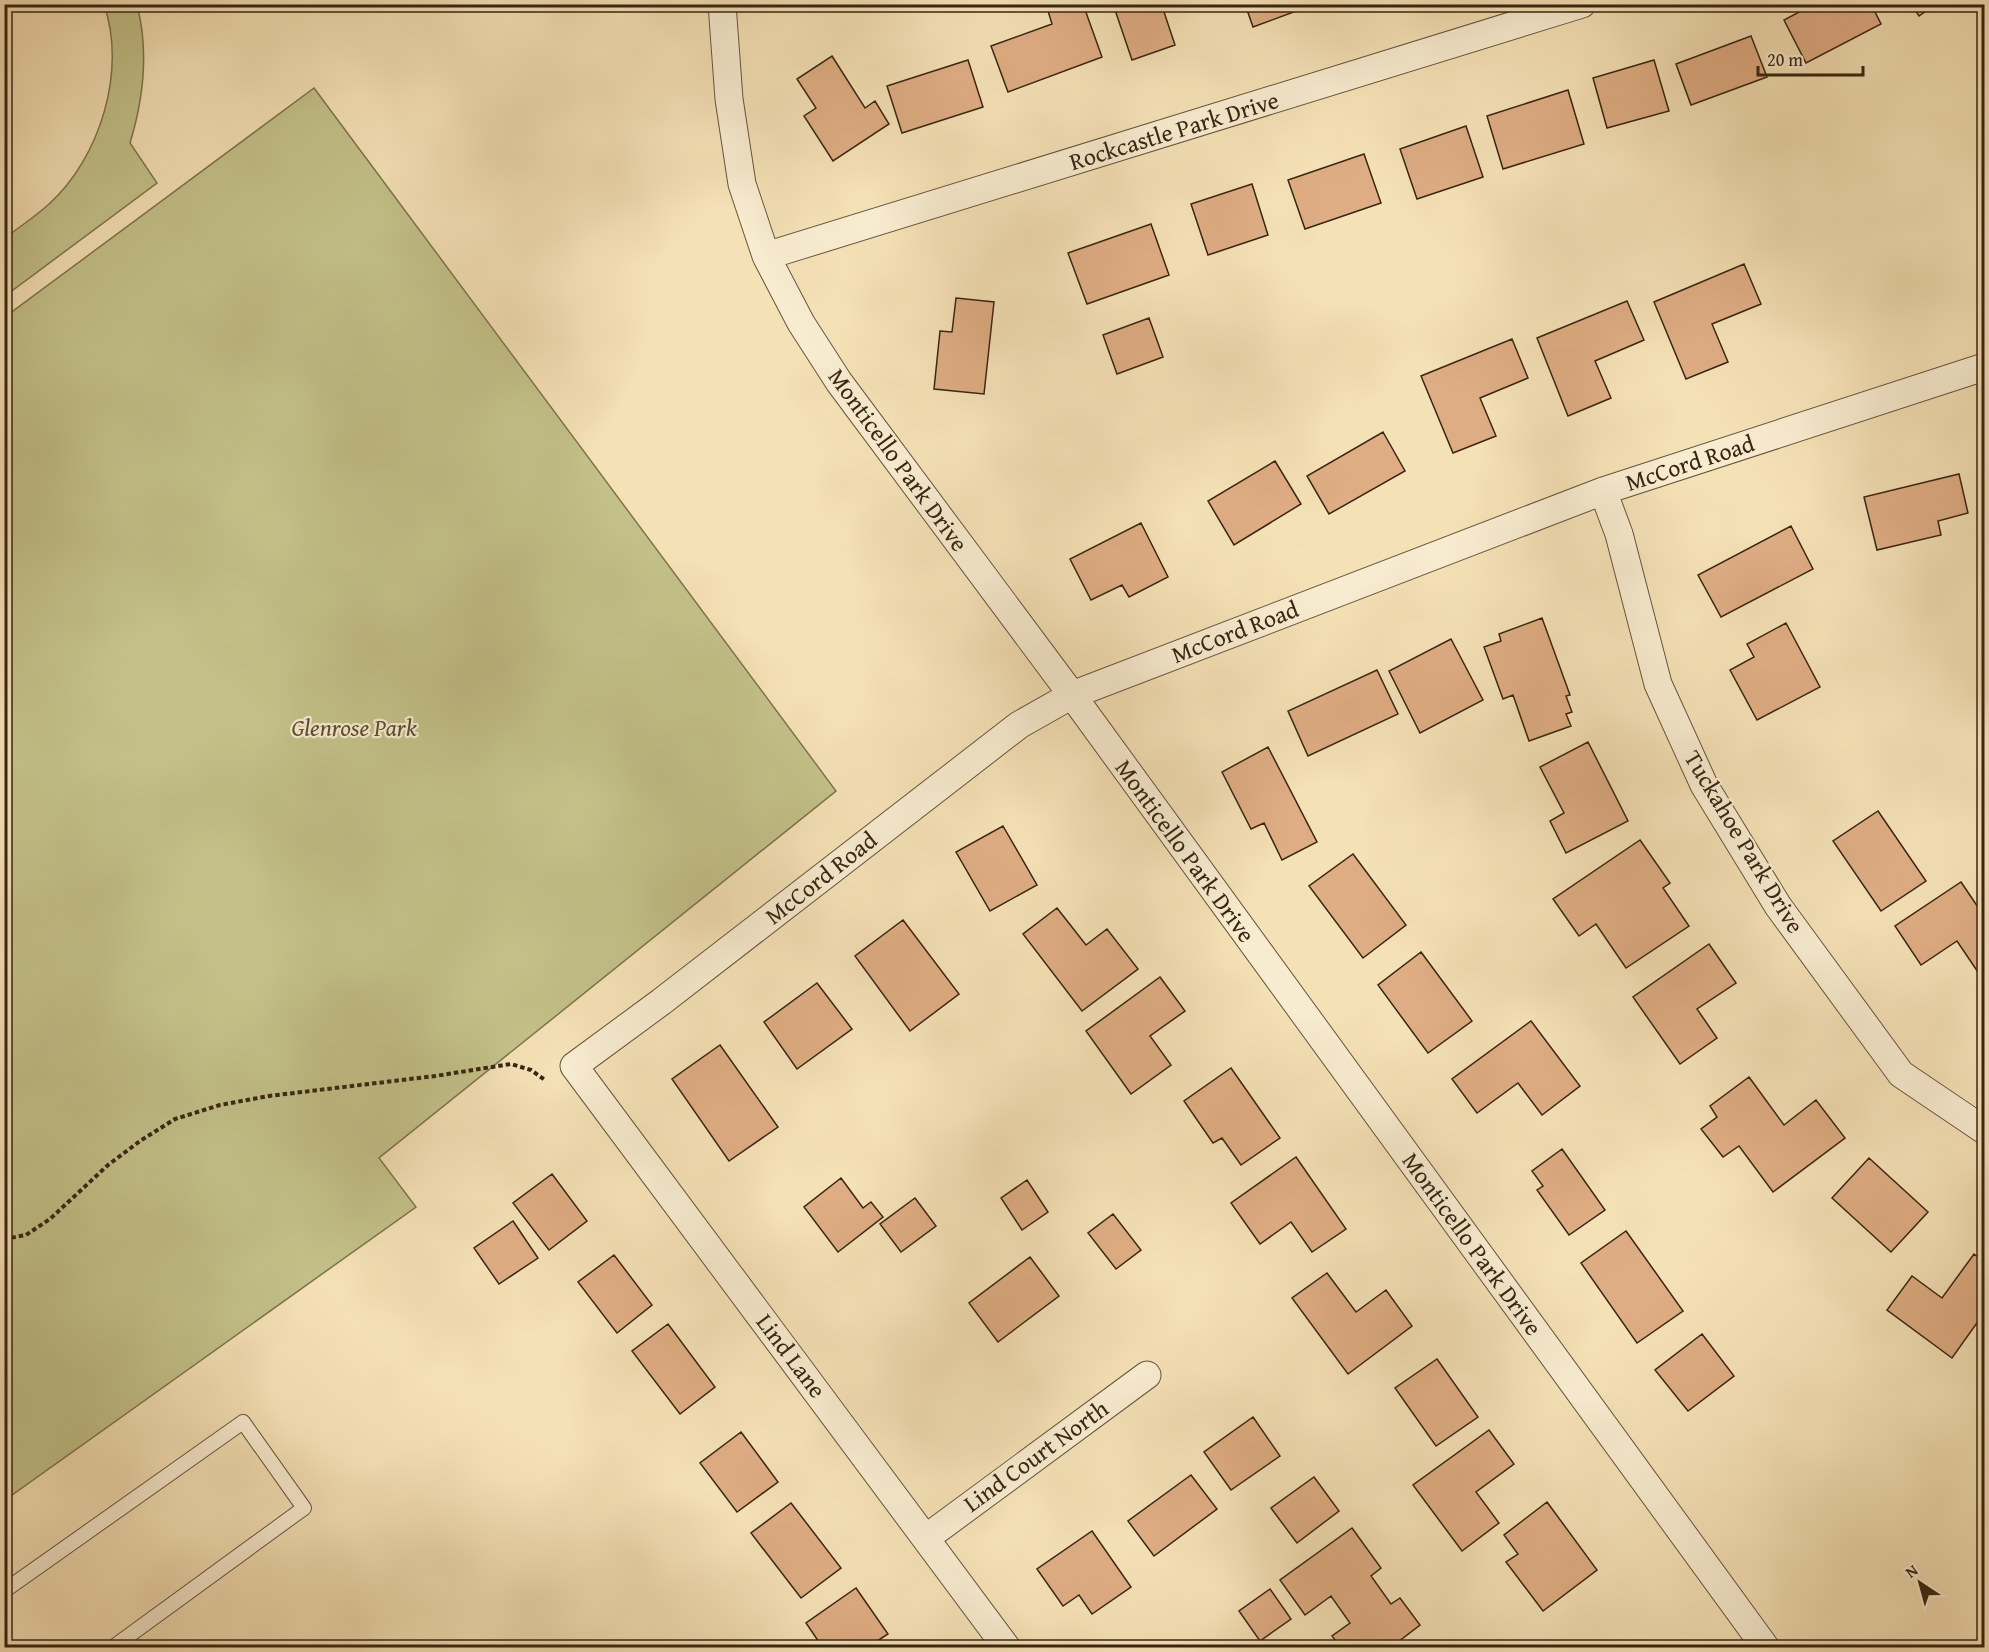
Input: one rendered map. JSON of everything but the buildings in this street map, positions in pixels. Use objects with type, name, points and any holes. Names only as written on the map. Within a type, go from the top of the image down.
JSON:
[{"type":"street","name":"Monticello Park Drive","points":[[722,4],[729,99],[742,184],[766,256],[801,323],[839,382],[1072,695],[1766,1647]]},
{"type":"street","name":"Rockcastle Park Drive","points":[[766,256],[1582,4]]},
{"type":"street","name":"McCord Road","points":[[574,1066],[662,1002],[1019,725],[1072,695],[1603,491],[1984,367]]},
{"type":"street","name":"Tuckahoe Park Drive","points":[[1603,491],[1618,534],[1658,684],[1704,784],[1778,906],[1901,1074],[1984,1130]]},
{"type":"street","name":"Lind Lane","points":[[574,1066],[1007,1647]]},
{"type":"street","name":"Lind Court North","points":[[926,1538],[1147,1375]]},
{"type":"lane","points":[[4,1591],[243,1422],[304,1508],[112,1647]]},
{"type":"path","points":[[4,1239],[26,1235],[50,1219],[108,1166],[140,1141],[175,1119],[220,1105],[268,1096],[435,1076],[511,1064],[531,1070],[550,1084]]},
{"type":"green space","points":[[104,5],[137,5],[144,57],[142,91],[130,143],[157,183],[5,296],[5,238],[44,209],[67,185],[95,138],[104,112],[110,84],[112,57],[110,30]]},
{"type":"green space","name":"Glenrose Park","points":[[314,88],[836,791],[379,1158],[416,1207],[5,1500],[5,317]]}]
